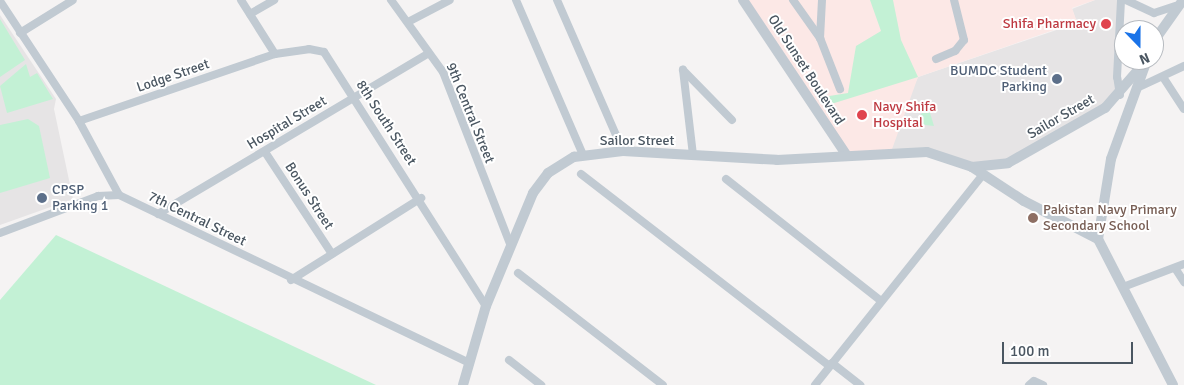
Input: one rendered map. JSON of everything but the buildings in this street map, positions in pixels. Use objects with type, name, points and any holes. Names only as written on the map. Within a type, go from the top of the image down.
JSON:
[{"type":"street","points":[[20,33],[73,0]]},
{"type":"street","points":[[241,0],[275,54]]},
{"type":"street","points":[[250,14],[274,0]]},
{"type":"street","name":"9th Central Street","points":[[391,0],[443,72],[510,244]]},
{"type":"street","points":[[408,22],[450,0]]},
{"type":"street","points":[[516,0],[583,155]]},
{"type":"street","points":[[557,0],[623,152]]},
{"type":"street","name":"Old Sunset Boulevard","points":[[743,0],[847,156]]},
{"type":"street","points":[[793,0],[820,38],[840,89]]},
{"type":"street","points":[[820,38],[822,0]]},
{"type":"street","points":[[936,59],[955,51],[964,40],[954,0]]},
{"type":"street","points":[[1120,95],[1117,77],[1121,0]]},
{"type":"street","points":[[1126,0],[1154,13],[1179,3]]},
{"type":"street","points":[[0,1],[79,121],[119,195],[98,196],[0,232]]},
{"type":"street","points":[[1164,26],[1179,3]]},
{"type":"street","name":"8th South Street","points":[[275,54],[309,49],[324,52],[421,198],[486,306]]},
{"type":"street","name":"Hospital Street","points":[[158,214],[429,53]]},
{"type":"street","name":"Lodge Street","points":[[79,121],[275,54]]},
{"type":"street","points":[[1137,88],[1184,66]]},
{"type":"street","points":[[693,155],[683,70],[732,120]]},
{"type":"street","name":"Sailor Street","points":[[972,168],[1008,163],[1120,95],[1139,70]]},
{"type":"street","points":[[1143,70],[1111,159],[1098,239],[1173,385]]},
{"type":"street","points":[[1163,77],[1184,109]]},
{"type":"street","name":"Bonus Street","points":[[265,152],[332,254]]},
{"type":"street","name":"Sailor Street","points":[[463,385],[486,306],[532,193],[548,173],[565,160],[583,155],[623,152],[777,160],[927,152],[959,161],[982,176],[1098,239]]},
{"type":"street","points":[[581,174],[860,385]]},
{"type":"street","points":[[815,385],[880,300],[982,176]]},
{"type":"street","points":[[726,179],[880,300]]},
{"type":"street","name":"7th Central Street","points":[[119,195],[291,280],[470,363]]},
{"type":"street","points":[[291,280],[421,198]]},
{"type":"street","points":[[1123,287],[1184,264]]},
{"type":"street","points":[[1175,268],[1184,282]]},
{"type":"street","points":[[518,273],[663,385]]},
{"type":"street","points":[[509,360],[541,385]]},
{"type":"street","points":[[1032,383],[1043,385]]},
{"type":"shaded area","name":"Navy Shifa Hospital","points":[[741,0],[1095,0],[1072,8],[1077,22],[918,77],[891,152],[847,156]]},
{"type":"shaded area","points":[[1095,0],[1120,0],[1120,20],[1114,20],[1114,70],[1120,70],[1120,95],[1008,158],[972,167],[927,152],[884,152],[918,77],[1077,23],[1072,9]]},
{"type":"shaded area","points":[[0,15],[56,99],[54,109],[73,199],[0,225]]},
{"type":"green space","points":[[870,0],[893,0],[901,40],[918,77],[828,105],[823,97],[848,93],[856,46],[881,31]]},
{"type":"green space","points":[[0,19],[25,60],[0,77]]},
{"type":"green space","points":[[26,64],[30,77],[37,73],[53,99],[7,113],[0,86]]},
{"type":"green space","points":[[927,103],[934,126],[916,124]]},
{"type":"green space","points":[[28,119],[39,126],[50,178],[0,193],[0,125]]},
{"type":"green space","points":[[56,235],[376,385],[0,385],[0,300]]},
{"type":"place","name":"Shifa Pharmacy","points":[[1106,24]]},
{"type":"place","name":"BUMDC Student Parking","points":[[1057,79]]},
{"type":"place","name":"Navy Shifa Hospital","points":[[862,115]]},
{"type":"place","name":"CPSP Parking 1","points":[[42,198]]},
{"type":"place","name":"Pakistan Navy Primary Secondary School","points":[[1033,218]]}]
